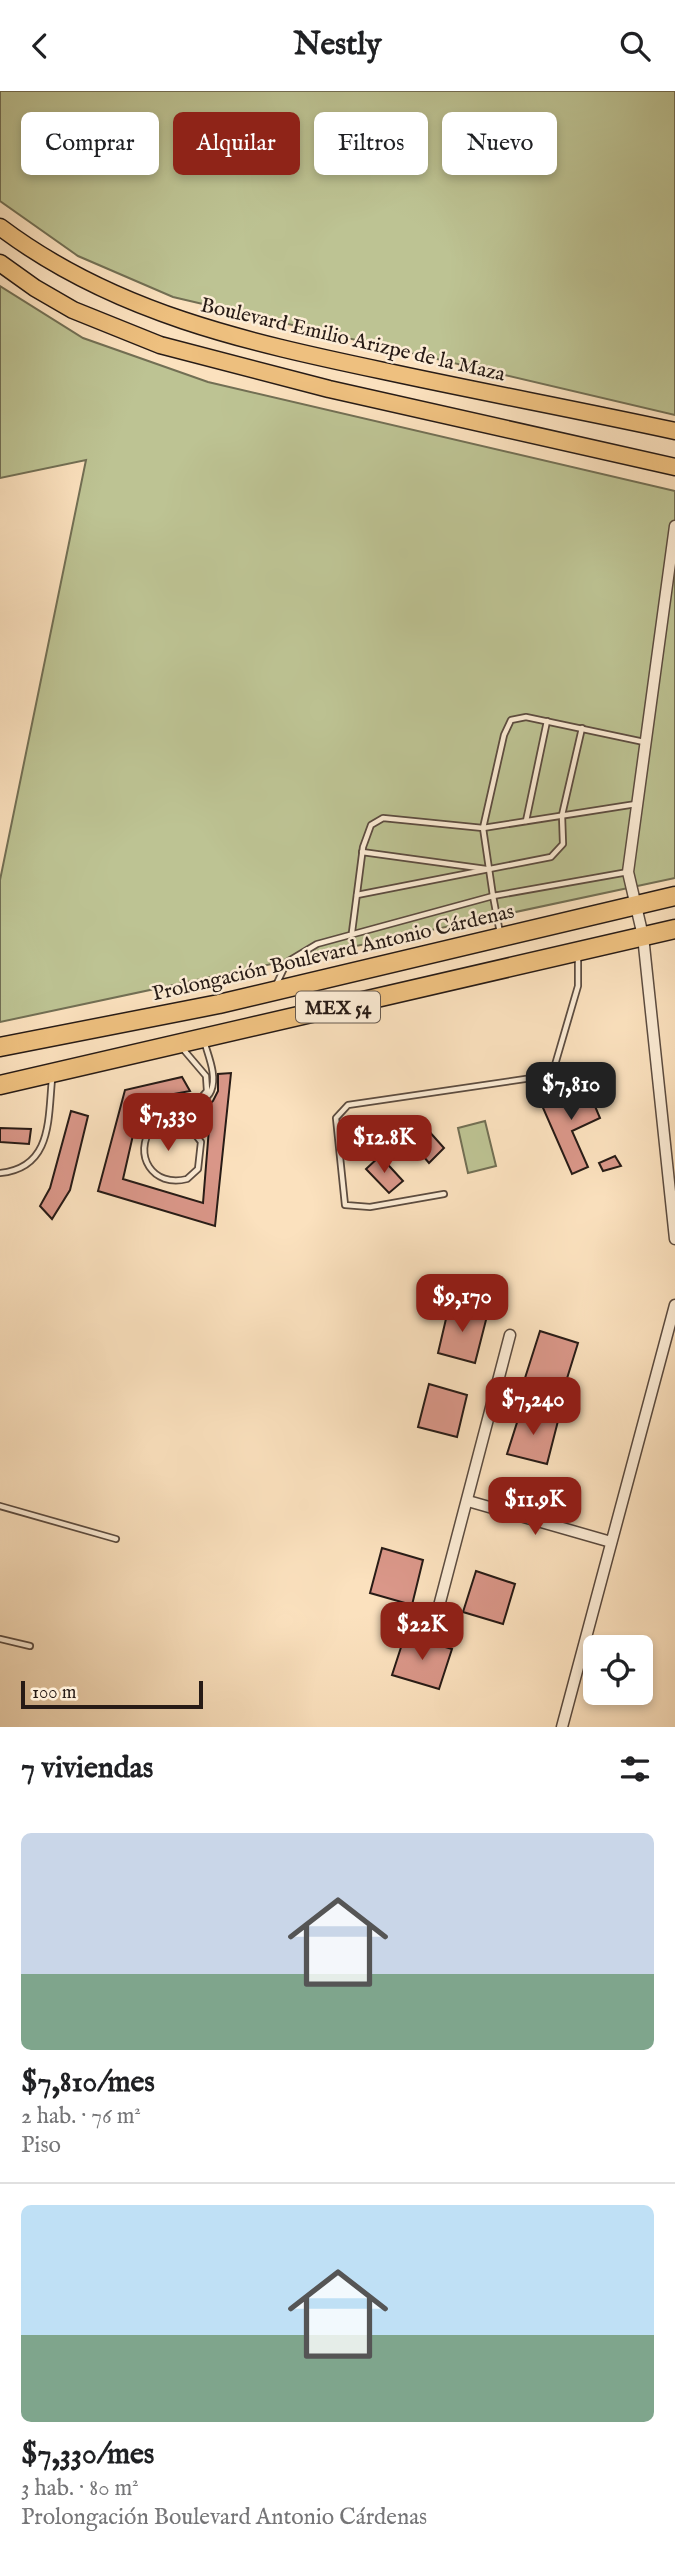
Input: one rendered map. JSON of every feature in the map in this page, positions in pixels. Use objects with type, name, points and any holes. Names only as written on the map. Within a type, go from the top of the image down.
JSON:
[{"type":"highway","name":"Prolongación Boulevard Antonio Cárdenas","points":[[0,1047],[274,991],[675,896]]},
{"type":"highway","name":"MEX 54","points":[[0,1085],[675,929]]},
{"type":"highway","points":[[0,1060],[116,1034],[149,1017]]},
{"type":"main road","name":"Boulevard Emilio Arizpe de la Maza","points":[[0,227],[88,284],[132,304],[238,336],[355,365],[675,431]]},
{"type":"main road","points":[[0,264],[73,310],[160,345],[329,390],[675,467]]},
{"type":"street","points":[[675,526],[628,872],[643,936],[675,1239]]},
{"type":"street","points":[[562,1727],[675,1305]]},
{"type":"street","points":[[439,1606],[510,1335]]},
{"type":"street","points":[[468,1501],[611,1542]]},
{"type":"lane","points":[[501,937],[483,828],[503,735],[511,720],[526,717],[644,742]]},
{"type":"lane","points":[[526,821],[547,721]]},
{"type":"lane","points":[[357,895],[551,857],[563,844],[562,815],[582,728]]},
{"type":"lane","points":[[352,932],[362,852],[370,825],[383,818],[483,828],[636,804]]},
{"type":"lane","points":[[362,852],[491,870]]},
{"type":"lane","points":[[274,991],[287,962],[317,944],[352,932],[493,896],[628,872]]},
{"type":"lane","points":[[444,1194],[370,1207],[345,1205],[336,1118],[348,1105],[552,1075],[578,986],[578,952]]},
{"type":"lane","points":[[163,1118],[191,1129],[201,1142],[198,1169],[187,1179],[177,1181],[156,1175],[145,1164],[144,1150],[148,1135],[163,1118],[209,1095],[213,1081],[203,1038]]},
{"type":"lane","points":[[178,1044],[206,1076],[206,1091],[197,1102]]},
{"type":"lane","points":[[0,1173],[21,1169],[38,1156],[48,1118],[52,1073]]},
{"type":"lane","points":[[0,1506],[117,1539]]},
{"type":"lane","points":[[0,1639],[30,1646]]},
{"type":"green space","points":[[0,91],[675,91],[675,415],[173,297],[78,256],[0,201]]},
{"type":"green space","points":[[0,286],[83,338],[208,382],[675,491],[675,878],[0,1022],[0,880],[86,460],[0,478]]},
{"type":"green space","points":[[485,1121],[496,1166],[468,1173],[458,1128]]},
{"type":"building","points":[[231,1073],[215,1226],[98,1191],[125,1090],[182,1077],[190,1091],[141,1100],[123,1179],[203,1203],[210,1116],[193,1119],[213,1101],[218,1091],[218,1074]]},
{"type":"building","points":[[586,1085],[600,1118],[572,1131],[588,1167],[572,1174],[540,1101],[554,1094],[556,1099]]},
{"type":"building","points":[[71,1111],[88,1116],[70,1190],[52,1219],[40,1206],[50,1188]]},
{"type":"building","points":[[0,1128],[31,1129],[29,1144],[0,1142]]},
{"type":"building","points":[[427,1129],[444,1148],[429,1163],[412,1143]]},
{"type":"building","points":[[380,1156],[403,1181],[389,1193],[366,1169]]},
{"type":"building","points":[[615,1156],[621,1166],[603,1171],[599,1163]]},
{"type":"building","points":[[449,1306],[487,1316],[475,1363],[438,1353]]},
{"type":"building","points":[[540,1331],[578,1343],[564,1388],[525,1378]]},
{"type":"building","points":[[429,1384],[467,1395],[457,1437],[418,1427]]},
{"type":"building","points":[[521,1410],[558,1421],[547,1464],[507,1454]]},
{"type":"building","points":[[382,1548],[423,1560],[412,1605],[370,1593]]},
{"type":"building","points":[[476,1571],[515,1584],[503,1624],[463,1612]]},
{"type":"building","points":[[405,1635],[452,1649],[439,1689],[392,1675]]}]
